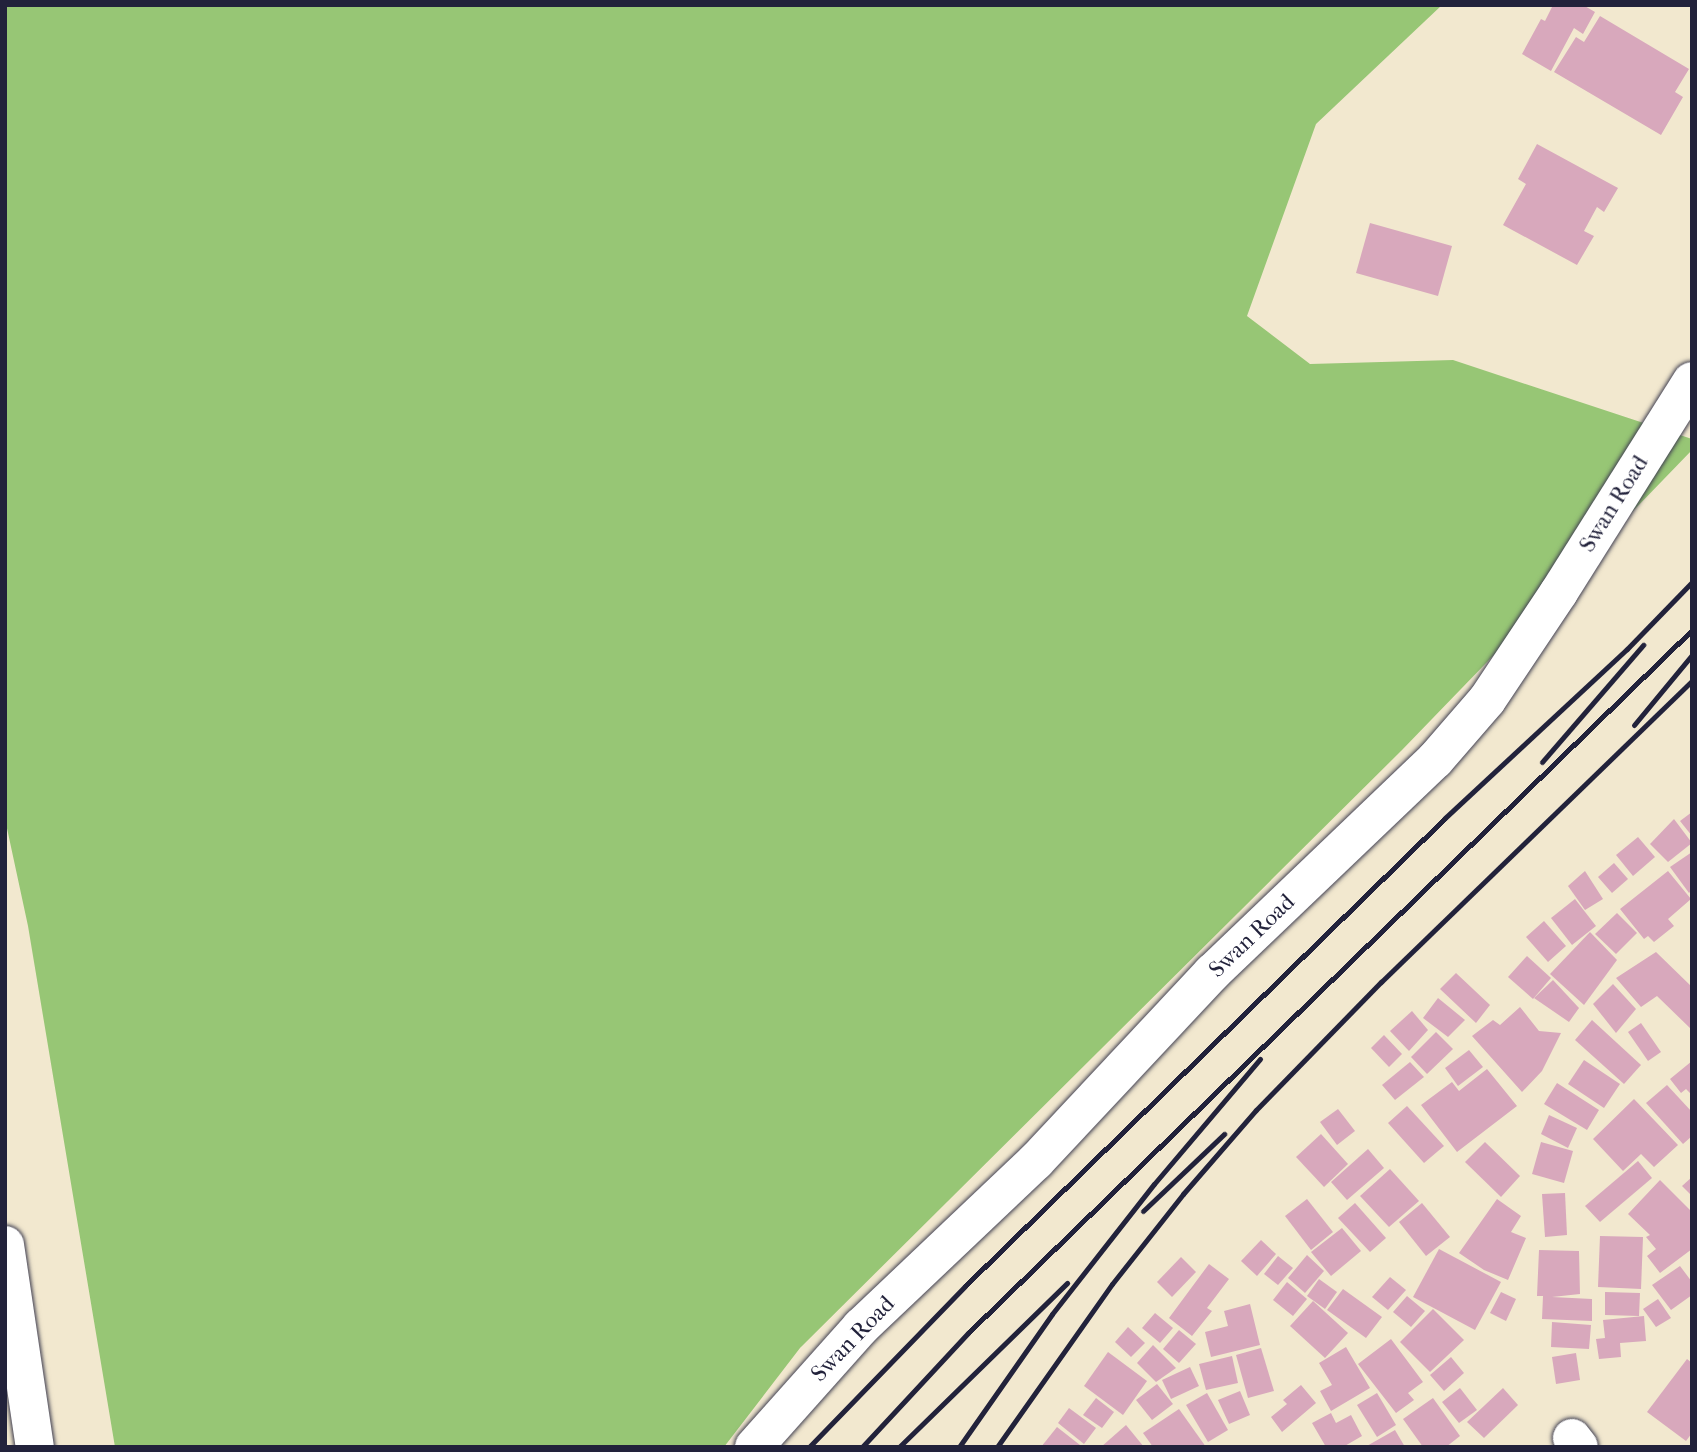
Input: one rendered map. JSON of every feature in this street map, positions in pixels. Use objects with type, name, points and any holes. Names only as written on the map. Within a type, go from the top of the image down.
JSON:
[{"type":"street","name":"Swan Road","points":[[754,1447],[861,1326],[1036,1161],[1213,973],[1443,750],[1488,700],[1692,381]]},
{"type":"street","points":[[5,1245],[35,1447]]},
{"type":"green space","points":[[5,5],[1442,5],[1316,124],[1247,316],[1310,364],[1453,360],[1692,439],[1692,450],[1402,750],[800,1348],[724,1447],[115,1447],[28,926],[5,819]]},
{"type":"building","points":[[1553,5],[1583,5],[1595,12],[1583,34],[1574,28],[1551,71],[1522,54],[1541,19],[1545,21]]},
{"type":"building","points":[[1600,16],[1689,69],[1675,92],[1683,97],[1661,135],[1554,72],[1576,37],[1584,42]]},
{"type":"building","points":[[1537,144],[1618,188],[1604,212],[1597,207],[1584,231],[1594,236],[1577,265],[1503,225],[1526,184],[1518,179]]},
{"type":"building","points":[[1370,223],[1452,246],[1438,296],[1356,273]]},
{"type":"building","points":[[1692,812],[1692,836],[1680,821]]},
{"type":"building","points":[[1674,819],[1692,843],[1668,862],[1650,844]]},
{"type":"building","points":[[1638,837],[1655,857],[1633,876],[1616,855]]},
{"type":"building","points":[[1692,852],[1692,890],[1689,893],[1670,867]]},
{"type":"building","points":[[1614,863],[1628,879],[1612,893],[1598,877]]},
{"type":"building","points":[[1585,871],[1603,899],[1585,910],[1568,886]]},
{"type":"building","points":[[1668,871],[1691,899],[1668,919],[1674,926],[1654,942],[1648,936],[1644,939],[1620,909]]},
{"type":"building","points":[[1575,899],[1596,926],[1572,945],[1551,918]]},
{"type":"building","points":[[1617,913],[1637,933],[1616,954],[1595,934]]},
{"type":"building","points":[[1544,921],[1566,946],[1548,962],[1526,937]]},
{"type":"building","points":[[1590,932],[1617,960],[1584,1005],[1550,974]]},
{"type":"building","points":[[1656,952],[1692,987],[1692,1030],[1657,996],[1641,1007],[1616,978]]},
{"type":"building","points":[[1527,956],[1551,978],[1533,999],[1508,977]]},
{"type":"building","points":[[1456,973],[1490,1005],[1476,1023],[1440,989]]},
{"type":"building","points":[[1553,980],[1579,1008],[1569,1022],[1534,998]]},
{"type":"building","points":[[1613,984],[1636,1009],[1616,1033],[1593,1004]]},
{"type":"building","points":[[1438,998],[1465,1020],[1448,1037],[1423,1018]]},
{"type":"building","points":[[1520,1007],[1539,1031],[1561,1033],[1542,1071],[1522,1092],[1472,1036],[1493,1020],[1500,1025]]},
{"type":"building","points":[[1412,1011],[1428,1030],[1409,1051],[1390,1031]]},
{"type":"building","points":[[1592,1020],[1641,1065],[1624,1084],[1575,1040]]},
{"type":"building","points":[[1641,1023],[1661,1052],[1648,1061],[1628,1032]]},
{"type":"building","points":[[1436,1032],[1453,1049],[1427,1074],[1411,1057]]},
{"type":"building","points":[[1384,1035],[1402,1054],[1389,1067],[1371,1048]]},
{"type":"building","points":[[1469,1050],[1483,1067],[1458,1086],[1445,1068]]},
{"type":"building","points":[[1584,1060],[1620,1084],[1604,1108],[1568,1084]]},
{"type":"building","points":[[1692,1061],[1692,1095],[1686,1089],[1681,1093],[1670,1079]]},
{"type":"building","points":[[1410,1062],[1424,1077],[1395,1100],[1382,1085]]},
{"type":"building","points":[[1487,1069],[1517,1106],[1457,1152],[1421,1105],[1452,1082],[1459,1091]]},
{"type":"building","points":[[1557,1083],[1599,1110],[1587,1130],[1544,1104]]},
{"type":"building","points":[[1667,1085],[1692,1112],[1692,1136],[1683,1144],[1646,1103]]},
{"type":"building","points":[[1634,1099],[1678,1145],[1654,1167],[1641,1154],[1623,1171],[1593,1139]]},
{"type":"building","points":[[1407,1106],[1444,1146],[1424,1163],[1388,1123]]},
{"type":"building","points":[[1338,1109],[1355,1131],[1337,1145],[1320,1122]]},
{"type":"building","points":[[1549,1115],[1577,1128],[1568,1148],[1541,1134]]},
{"type":"building","points":[[1321,1134],[1348,1164],[1324,1187],[1296,1157]]},
{"type":"building","points":[[1485,1142],[1520,1176],[1501,1197],[1465,1162]]},
{"type":"building","points":[[1541,1142],[1573,1151],[1564,1183],[1532,1174]]},
{"type":"building","points":[[1368,1149],[1384,1168],[1347,1200],[1331,1182]]},
{"type":"building","points":[[1638,1161],[1652,1178],[1600,1222],[1585,1206]]},
{"type":"building","points":[[1390,1169],[1419,1201],[1389,1227],[1360,1196]]},
{"type":"building","points":[[1692,1177],[1692,1196],[1682,1186]]},
{"type":"building","points":[[1660,1180],[1692,1212],[1692,1249],[1660,1273],[1647,1256],[1656,1249],[1646,1237],[1650,1235],[1628,1214]]},
{"type":"building","points":[[1565,1193],[1567,1235],[1545,1237],[1542,1194]]},
{"type":"building","points":[[1307,1199],[1333,1232],[1311,1250],[1285,1216]]},
{"type":"building","points":[[1497,1199],[1521,1216],[1511,1232],[1526,1238],[1508,1280],[1484,1270],[1459,1253]]},
{"type":"building","points":[[1355,1203],[1386,1238],[1370,1252],[1338,1218]]},
{"type":"building","points":[[1422,1203],[1450,1237],[1426,1256],[1399,1222]]},
{"type":"building","points":[[1342,1228],[1361,1251],[1331,1276],[1311,1252]]},
{"type":"building","points":[[1600,1236],[1643,1237],[1641,1289],[1598,1287]]},
{"type":"building","points":[[1261,1240],[1276,1254],[1257,1276],[1241,1261]]},
{"type":"building","points":[[1439,1249],[1501,1282],[1475,1330],[1413,1297]]},
{"type":"building","points":[[1539,1250],[1579,1251],[1580,1294],[1552,1297],[1592,1299],[1592,1321],[1542,1319],[1543,1296],[1537,1296]]},
{"type":"building","points":[[1307,1255],[1324,1271],[1305,1293],[1288,1278]]},
{"type":"building","points":[[1278,1256],[1293,1268],[1278,1285],[1264,1274]]},
{"type":"building","points":[[1181,1257],[1196,1272],[1172,1297],[1157,1282]]},
{"type":"building","points":[[1209,1264],[1229,1279],[1207,1308],[1212,1311],[1192,1336],[1169,1318]]},
{"type":"building","points":[[1680,1266],[1692,1282],[1692,1295],[1671,1310],[1652,1285]]},
{"type":"building","points":[[1390,1277],[1406,1290],[1388,1310],[1372,1297]]},
{"type":"building","points":[[1319,1279],[1337,1292],[1325,1309],[1307,1296]]},
{"type":"building","points":[[1287,1282],[1307,1299],[1293,1316],[1273,1300]]},
{"type":"building","points":[[1343,1289],[1382,1317],[1366,1338],[1327,1310]]},
{"type":"building","points":[[1501,1292],[1516,1299],[1506,1321],[1490,1313]]},
{"type":"building","points":[[1605,1292],[1640,1293],[1639,1316],[1605,1315]]},
{"type":"building","points":[[1407,1296],[1425,1311],[1411,1327],[1393,1312]]},
{"type":"building","points":[[1658,1299],[1671,1318],[1656,1327],[1643,1309]]},
{"type":"building","points":[[1313,1301],[1348,1333],[1325,1358],[1290,1326]]},
{"type":"building","points":[[1250,1304],[1260,1345],[1211,1357],[1205,1332],[1228,1326],[1224,1311]]},
{"type":"building","points":[[1433,1309],[1464,1340],[1430,1372],[1400,1342]]},
{"type":"building","points":[[1155,1313],[1173,1328],[1160,1343],[1142,1328]]},
{"type":"building","points":[[1644,1316],[1646,1341],[1620,1343],[1621,1357],[1599,1359],[1596,1339],[1605,1338],[1603,1320]]},
{"type":"building","points":[[1552,1322],[1591,1325],[1589,1349],[1551,1347]]},
{"type":"building","points":[[1128,1327],[1145,1343],[1131,1357],[1115,1342]]},
{"type":"building","points":[[1179,1330],[1196,1344],[1179,1363],[1163,1349]]},
{"type":"building","points":[[1391,1339],[1423,1382],[1408,1393],[1414,1400],[1396,1413],[1358,1364]]},
{"type":"building","points":[[1153,1345],[1176,1368],[1156,1382],[1137,1363]]},
{"type":"building","points":[[1346,1347],[1370,1388],[1331,1411],[1320,1391],[1332,1385],[1319,1363]]},
{"type":"building","points":[[1261,1348],[1274,1391],[1248,1398],[1236,1355]]},
{"type":"building","points":[[1108,1352],[1147,1381],[1123,1415],[1084,1386]]},
{"type":"building","points":[[1576,1353],[1580,1380],[1556,1384],[1552,1357]]},
{"type":"building","points":[[1232,1356],[1238,1383],[1206,1390],[1199,1364]]},
{"type":"building","points":[[1451,1357],[1464,1373],[1444,1391],[1430,1375]]},
{"type":"building","points":[[1687,1359],[1692,1363],[1692,1433],[1686,1441],[1647,1412]]},
{"type":"building","points":[[1190,1367],[1199,1386],[1171,1399],[1162,1380]]},
{"type":"building","points":[[1157,1384],[1173,1404],[1152,1420],[1136,1400]]},
{"type":"building","points":[[1301,1385],[1316,1403],[1282,1432],[1271,1417],[1287,1404],[1283,1400]]},
{"type":"building","points":[[1460,1388],[1477,1410],[1459,1423],[1442,1402]]},
{"type":"building","points":[[1503,1388],[1518,1405],[1484,1438],[1467,1422]]},
{"type":"building","points":[[1240,1391],[1250,1415],[1229,1424],[1218,1400]]},
{"type":"building","points":[[1207,1393],[1228,1430],[1208,1442],[1186,1405]]},
{"type":"building","points":[[1377,1393],[1396,1425],[1377,1437],[1357,1405]]},
{"type":"building","points":[[1096,1398],[1114,1412],[1102,1428],[1083,1415]]},
{"type":"building","points":[[1433,1398],[1460,1436],[1446,1447],[1423,1447],[1403,1419]]},
{"type":"building","points":[[1069,1408],[1096,1428],[1084,1444],[1058,1423]]},
{"type":"building","points":[[1179,1409],[1206,1447],[1153,1447],[1143,1433]]},
{"type":"building","points":[[1331,1413],[1336,1423],[1351,1415],[1362,1436],[1343,1447],[1326,1447],[1312,1423]]},
{"type":"building","points":[[1126,1425],[1144,1447],[1101,1447]]},
{"type":"building","points":[[1057,1427],[1080,1445],[1079,1447],[1041,1447]]},
{"type":"building","points":[[1395,1430],[1405,1447],[1365,1447]]},
{"type":"railway","points":[[809,1447],[965,1286],[1445,818],[1627,649],[1692,582]]},
{"type":"railway","points":[[862,1447],[968,1333],[1692,630]]},
{"type":"railway","points":[[1542,762],[1643,645]]},
{"type":"railway","points":[[1634,725],[1692,655]]},
{"type":"railway","points":[[997,1447],[1112,1284],[1183,1194],[1256,1110],[1381,982],[1692,681]]},
{"type":"railway","points":[[959,1447],[1052,1314],[1154,1184],[1260,1059]]},
{"type":"railway","points":[[1143,1211],[1224,1134]]},
{"type":"railway","points":[[899,1447],[1067,1283]]}]
